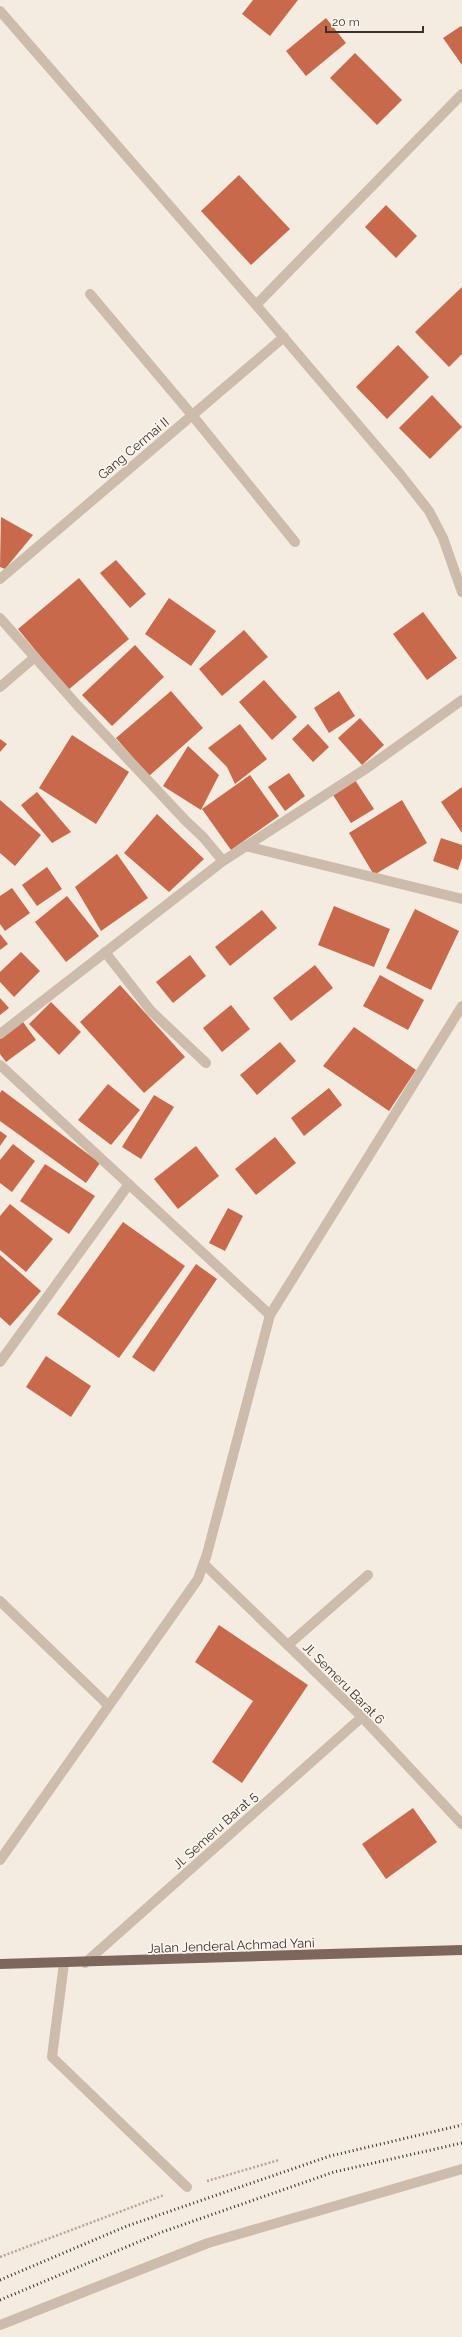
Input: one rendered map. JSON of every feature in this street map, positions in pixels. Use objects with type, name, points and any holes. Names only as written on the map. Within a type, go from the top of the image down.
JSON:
[{"type":"main road","name":"Jalan Jenderal Achmad Yani","points":[[0,1964],[85,1963],[462,1950]]},
{"type":"street","points":[[0,11],[284,337],[400,474],[429,511],[443,538],[462,592]]},
{"type":"street","points":[[256,305],[462,94]]},
{"type":"street","points":[[90,294],[192,415],[295,542]]},
{"type":"street","name":"Gang Cermai II","points":[[0,579],[284,337]]},
{"type":"street","points":[[0,618],[126,758],[203,837],[223,861]]},
{"type":"street","points":[[0,687],[35,657]]},
{"type":"street","points":[[0,1034],[223,861],[367,768],[462,700]]},
{"type":"street","points":[[245,846],[462,899]]},
{"type":"street","points":[[105,952],[151,1011],[206,1063]]},
{"type":"street","points":[[0,1860],[108,1705],[188,1596],[204,1564],[270,1315],[462,1006]]},
{"type":"street","points":[[0,1065],[270,1315]]},
{"type":"street","points":[[0,1362],[130,1184]]},
{"type":"street","name":"Jl. Semeru Barat 6","points":[[204,1564],[362,1717],[462,1824]]},
{"type":"street","points":[[288,1645],[368,1575]]},
{"type":"street","points":[[0,1601],[108,1705]]},
{"type":"street","name":"Jl. Semeru Barat 5","points":[[85,1963],[362,1717]]},
{"type":"street","points":[[64,1963],[52,2057],[187,2187]]},
{"type":"street","points":[[0,2325],[208,2243],[462,2169]]},
{"type":"path","points":[[0,2257],[187,2187],[279,2160]]},
{"type":"building","points":[[253,0],[298,0],[270,36],[242,14]]},
{"type":"building","points":[[326,18],[346,43],[306,76],[286,51]]},
{"type":"building","points":[[461,26],[462,27],[462,65],[443,38]]},
{"type":"building","points":[[355,53],[402,100],[377,125],[330,78]]},
{"type":"building","points":[[239,175],[290,229],[251,265],[201,211]]},
{"type":"building","points":[[386,205],[417,236],[396,258],[365,227]]},
{"type":"building","points":[[462,287],[462,354],[449,367],[415,332]]},
{"type":"building","points":[[398,345],[429,377],[387,419],[356,387]]},
{"type":"building","points":[[432,395],[462,427],[430,459],[399,428]]},
{"type":"building","points":[[1,517],[33,535],[5,569],[0,567]]},
{"type":"building","points":[[116,560],[146,594],[130,608],[100,573]]},
{"type":"building","points":[[79,578],[129,639],[68,690],[18,629]]},
{"type":"building","points":[[169,598],[216,631],[191,666],[145,634]]},
{"type":"building","points":[[423,612],[457,658],[427,680],[393,634]]},
{"type":"building","points":[[244,630],[268,657],[222,696],[199,669]]},
{"type":"building","points":[[135,645],[164,677],[112,726],[82,695]]},
{"type":"building","points":[[264,680],[297,717],[272,740],[239,702]]},
{"type":"building","points":[[171,691],[203,728],[149,776],[116,738]]},
{"type":"building","points":[[339,691],[355,716],[329,733],[314,708]]},
{"type":"building","points":[[360,718],[384,745],[362,765],[338,738]]},
{"type":"building","points":[[240,724],[267,759],[235,784],[227,767],[208,748]]},
{"type":"building","points":[[308,724],[329,747],[313,762],[292,739]]},
{"type":"building","points":[[72,735],[129,772],[96,824],[39,788]]},
{"type":"building","points":[[0,739],[7,744],[0,752]]},
{"type":"building","points":[[188,746],[219,775],[201,810],[163,786]]},
{"type":"building","points":[[289,773],[305,796],[285,811],[268,787]]},
{"type":"building","points":[[250,775],[279,816],[231,850],[202,809]]},
{"type":"building","points":[[355,780],[374,809],[351,823],[333,795]]},
{"type":"building","points":[[462,787],[462,833],[441,802]]},
{"type":"building","points":[[37,792],[71,832],[52,843],[21,805]]},
{"type":"building","points":[[0,800],[41,835],[15,866],[0,853]]},
{"type":"building","points":[[402,800],[427,843],[374,875],[349,833]]},
{"type":"building","points":[[157,814],[204,859],[169,892],[124,853]]},
{"type":"building","points":[[441,838],[462,845],[462,858],[458,870],[433,861]]},
{"type":"building","points":[[117,854],[148,898],[101,931],[75,887]]},
{"type":"building","points":[[47,867],[62,889],[37,906],[22,885]]},
{"type":"building","points":[[12,888],[30,913],[5,931],[0,924],[0,896]]},
{"type":"building","points":[[67,896],[99,936],[66,962],[35,922]]},
{"type":"building","points":[[334,906],[390,929],[374,967],[318,945]]},
{"type":"building","points":[[415,909],[459,931],[431,990],[386,968]]},
{"type":"building","points":[[262,910],[277,928],[230,966],[215,947]]},
{"type":"building","points":[[0,934],[8,944],[0,950]]},
{"type":"building","points":[[21,952],[40,971],[14,997],[0,982],[0,972]]},
{"type":"building","points":[[190,955],[206,976],[173,1003],[156,982]]},
{"type":"building","points":[[315,965],[333,988],[291,1021],[273,998]]},
{"type":"building","points":[[380,975],[424,1000],[408,1030],[363,1006]]},
{"type":"building","points":[[120,985],[185,1057],[144,1093],[80,1022]]},
{"type":"building","points":[[0,998],[9,1008],[0,1015]]},
{"type":"building","points":[[51,1002],[81,1032],[59,1055],[29,1024]]},
{"type":"building","points":[[231,1005],[250,1029],[222,1052],[203,1028]]},
{"type":"building","points":[[23,1022],[36,1040],[6,1062],[0,1054],[0,1039]]},
{"type":"building","points":[[354,1027],[416,1070],[389,1111],[323,1066]]},
{"type":"building","points":[[280,1042],[296,1061],[257,1095],[240,1075]]},
{"type":"building","points":[[108,1084],[140,1110],[111,1145],[78,1120]]},
{"type":"building","points":[[329,1088],[342,1105],[304,1136],[291,1118]]},
{"type":"building","points":[[2,1090],[100,1163],[86,1183],[0,1121],[0,1093]]},
{"type":"building","points":[[154,1095],[174,1107],[141,1159],[122,1147]]},
{"type":"building","points":[[0,1131],[7,1136],[0,1146]]},
{"type":"building","points":[[275,1137],[296,1163],[256,1195],[235,1169]]},
{"type":"building","points":[[13,1144],[35,1161],[12,1192],[0,1183],[0,1160]]},
{"type":"building","points":[[196,1146],[219,1176],[178,1209],[154,1179]]},
{"type":"building","points":[[45,1164],[95,1196],[69,1234],[20,1201]]},
{"type":"building","points":[[10,1204],[53,1239],[26,1272],[0,1250],[0,1216]]},
{"type":"building","points":[[228,1208],[243,1216],[225,1251],[209,1243]]},
{"type":"building","points":[[123,1222],[185,1266],[119,1358],[57,1314]]},
{"type":"building","points":[[0,1255],[41,1291],[10,1326],[0,1317]]},
{"type":"building","points":[[196,1264],[217,1279],[154,1372],[132,1357]]},
{"type":"building","points":[[46,1356],[91,1386],[71,1417],[26,1387]]},
{"type":"building","points":[[219,1625],[308,1685],[242,1783],[212,1762],[253,1701],[195,1662]]},
{"type":"building","points":[[413,1808],[437,1842],[386,1879],[362,1844]]},
{"type":"railway","points":[[0,2280],[127,2226],[330,2156],[462,2125]]},
{"type":"railway","points":[[0,2300],[162,2232],[334,2172],[462,2143]]}]
